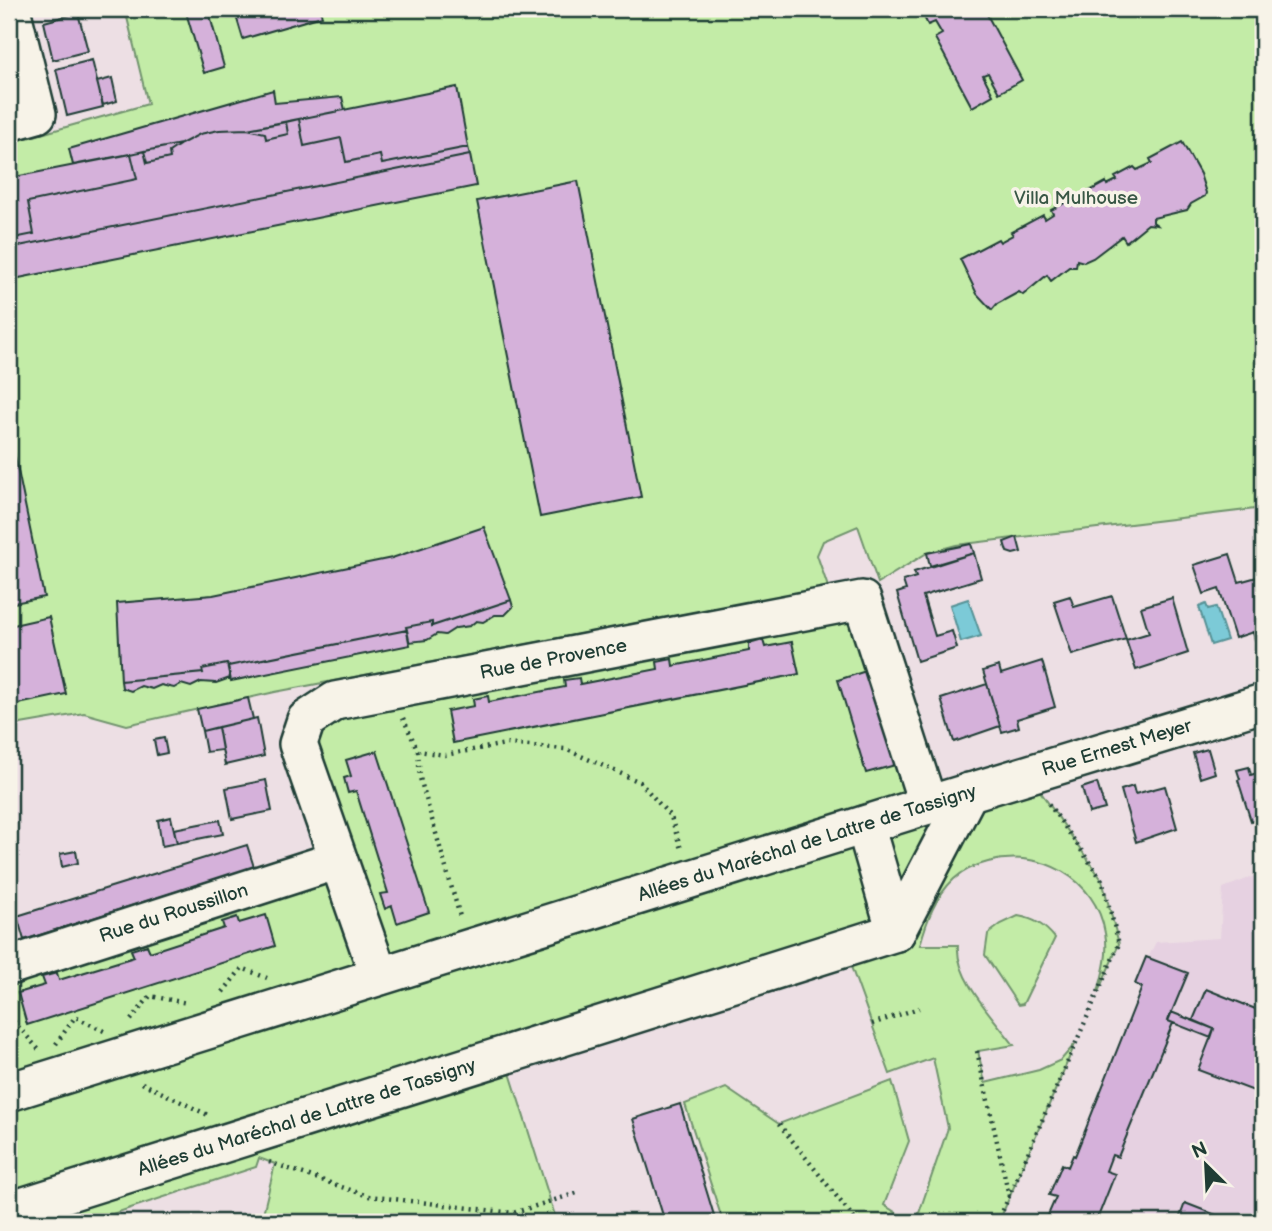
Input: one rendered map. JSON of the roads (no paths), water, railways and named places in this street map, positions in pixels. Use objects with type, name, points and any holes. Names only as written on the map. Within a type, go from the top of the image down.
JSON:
[{"type":"street","points":[[9,122],[37,114],[11,9]]},
{"type":"street","name":"Rue de Provence","points":[[379,976],[298,744],[306,720],[335,701],[862,600],[928,804]]},
{"type":"street","name":"Rue Ernest Meyer","points":[[969,792],[1263,703]]},
{"type":"street","name":"Allées du Maréchal de Lattre de Tassigny","points":[[9,1092],[122,1046],[379,976],[969,792]]},
{"type":"street","name":"Allées du Maréchal de Lattre de Tassigny","points":[[9,1211],[249,1149],[896,932],[969,792]]},
{"type":"street","points":[[865,825],[896,932]]},
{"type":"street","name":"Rue du Roussillon","points":[[9,966],[338,860]]},
{"type":"water","points":[[968,599],[981,636],[961,642],[950,605]]},
{"type":"water","points":[[1206,604],[1208,609],[1216,607],[1227,640],[1211,645],[1199,607]]},
{"type":"park label","name":"Villa Mulhouse","points":[[1076,198]]}]
